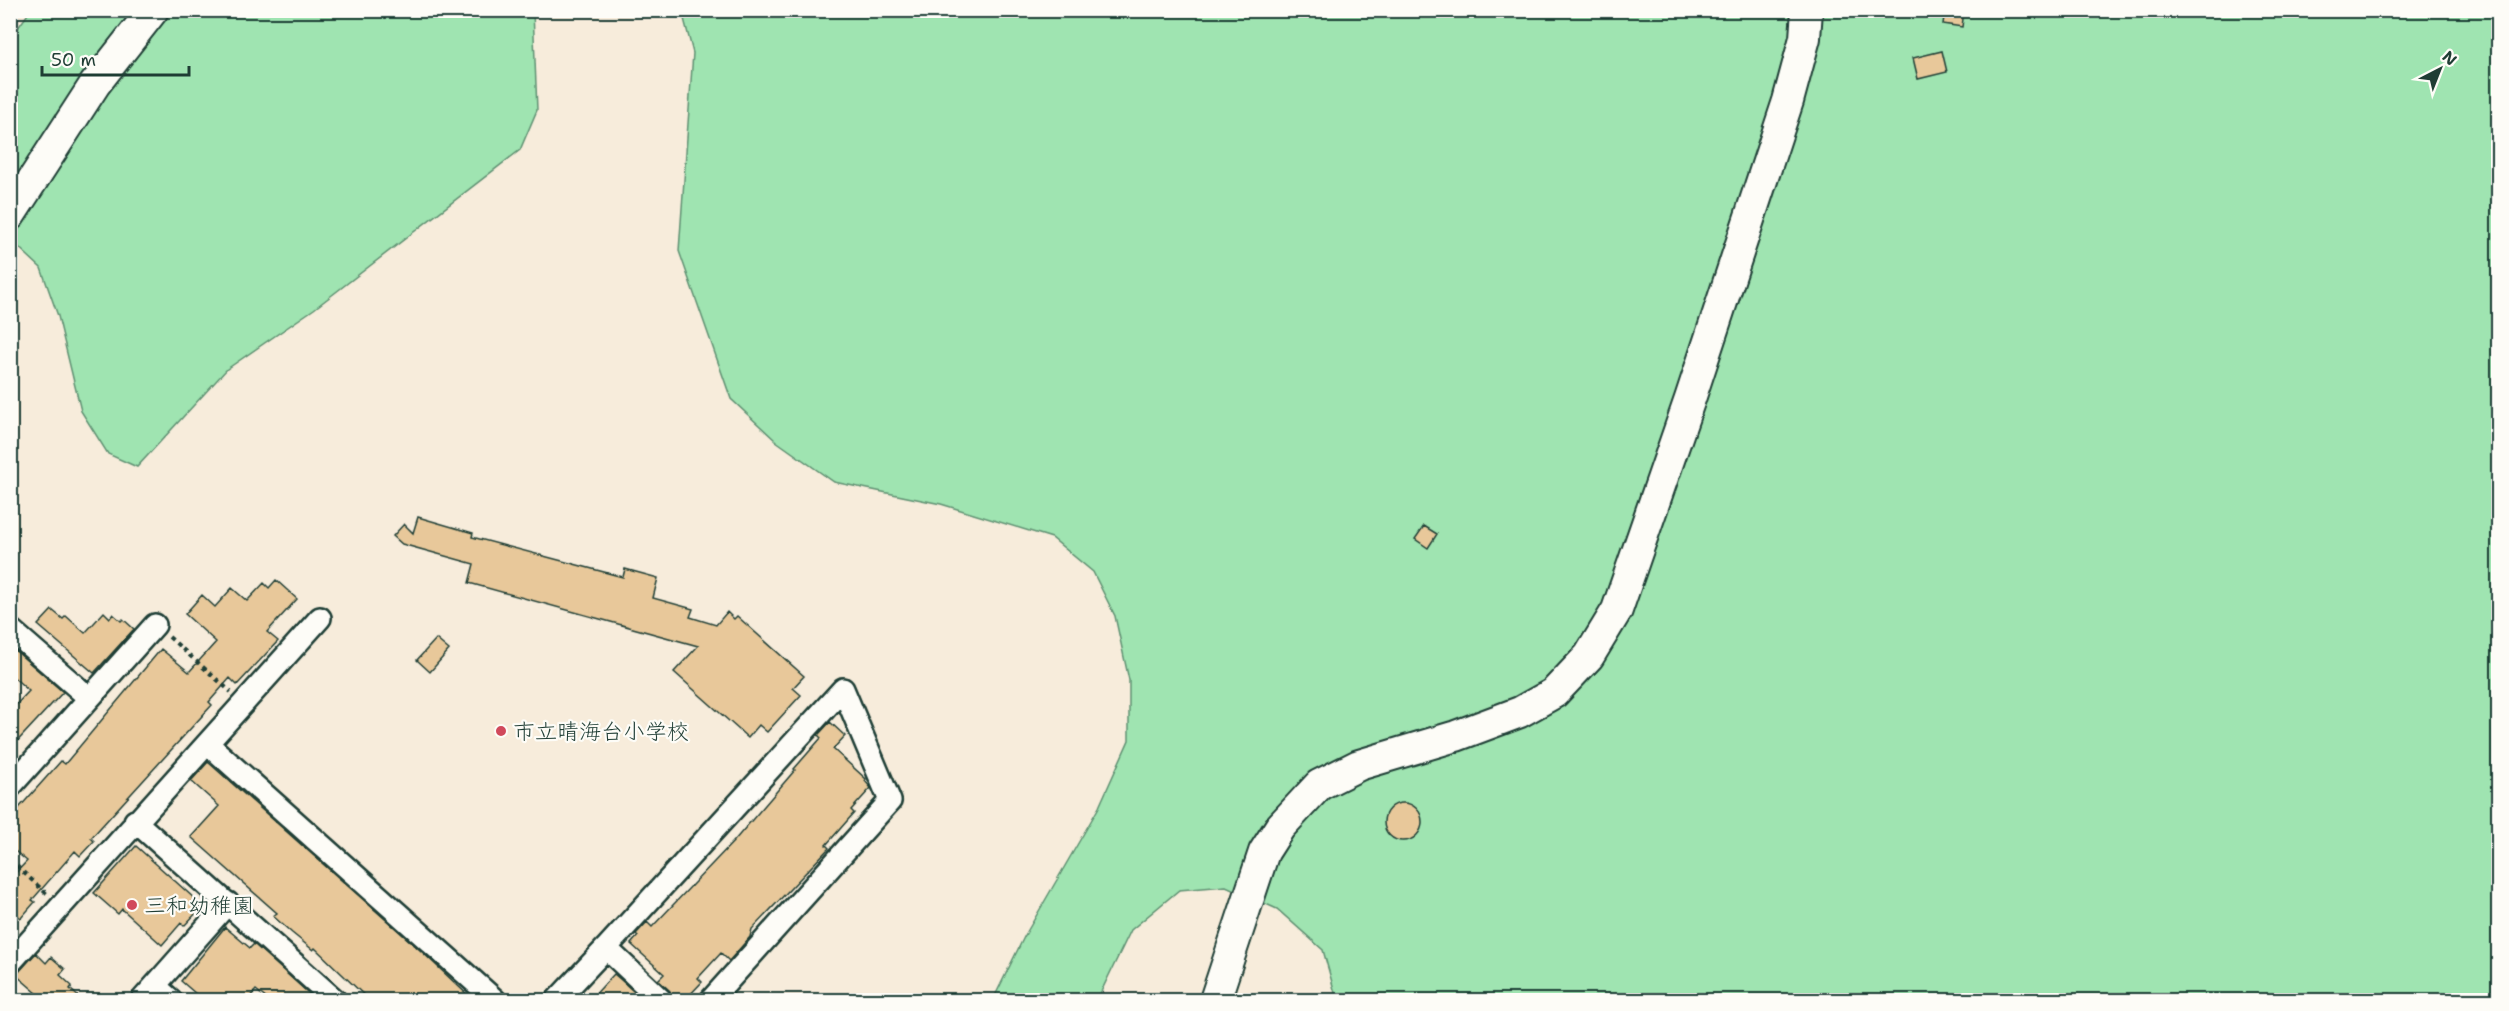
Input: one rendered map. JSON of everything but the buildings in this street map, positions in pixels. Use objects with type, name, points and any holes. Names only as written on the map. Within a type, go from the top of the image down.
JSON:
[{"type":"street","points":[[10,215],[95,84],[153,10]]},
{"type":"street","points":[[1215,1000],[1264,852],[1280,827],[1319,785],[1359,765],[1456,735],[1520,712],[1554,693],[1589,656],[1617,610],[1690,399],[1788,101],[1805,38],[1807,10]]},
{"type":"street","points":[[10,963],[135,821],[208,744],[320,618]]},
{"type":"street","points":[[10,787],[154,625]]},
{"type":"street","points":[[10,629],[88,697]]},
{"type":"street","points":[[557,1000],[843,689],[890,801],[711,1000]]},
{"type":"street","points":[[208,744],[495,1000]]},
{"type":"street","points":[[135,821],[335,1000]]},
{"type":"street","points":[[171,1000],[148,993],[228,903]]},
{"type":"street","points":[[606,948],[661,1000]]},
{"type":"path","points":[[154,625],[244,703]]},
{"type":"path","points":[[10,860],[60,906]]},
{"type":"green space","points":[[30,11],[533,11],[537,110],[520,150],[314,309],[227,369],[137,467],[108,454],[81,411],[58,316],[41,268],[11,240],[10,39]]},
{"type":"green space","points":[[682,11],[2498,11],[2498,1000],[1333,1000],[1335,993],[1323,950],[1277,909],[1226,886],[1179,890],[1131,930],[1097,1000],[993,1000],[1024,937],[1099,807],[1129,740],[1129,680],[1115,616],[1093,572],[1052,538],[941,504],[834,482],[776,441],[731,399],[679,251],[693,53]]},
{"type":"place","name":"市立晴海台小学校","points":[[501,731]]},
{"type":"place","name":"三和幼稚園","points":[[132,905]]}]
